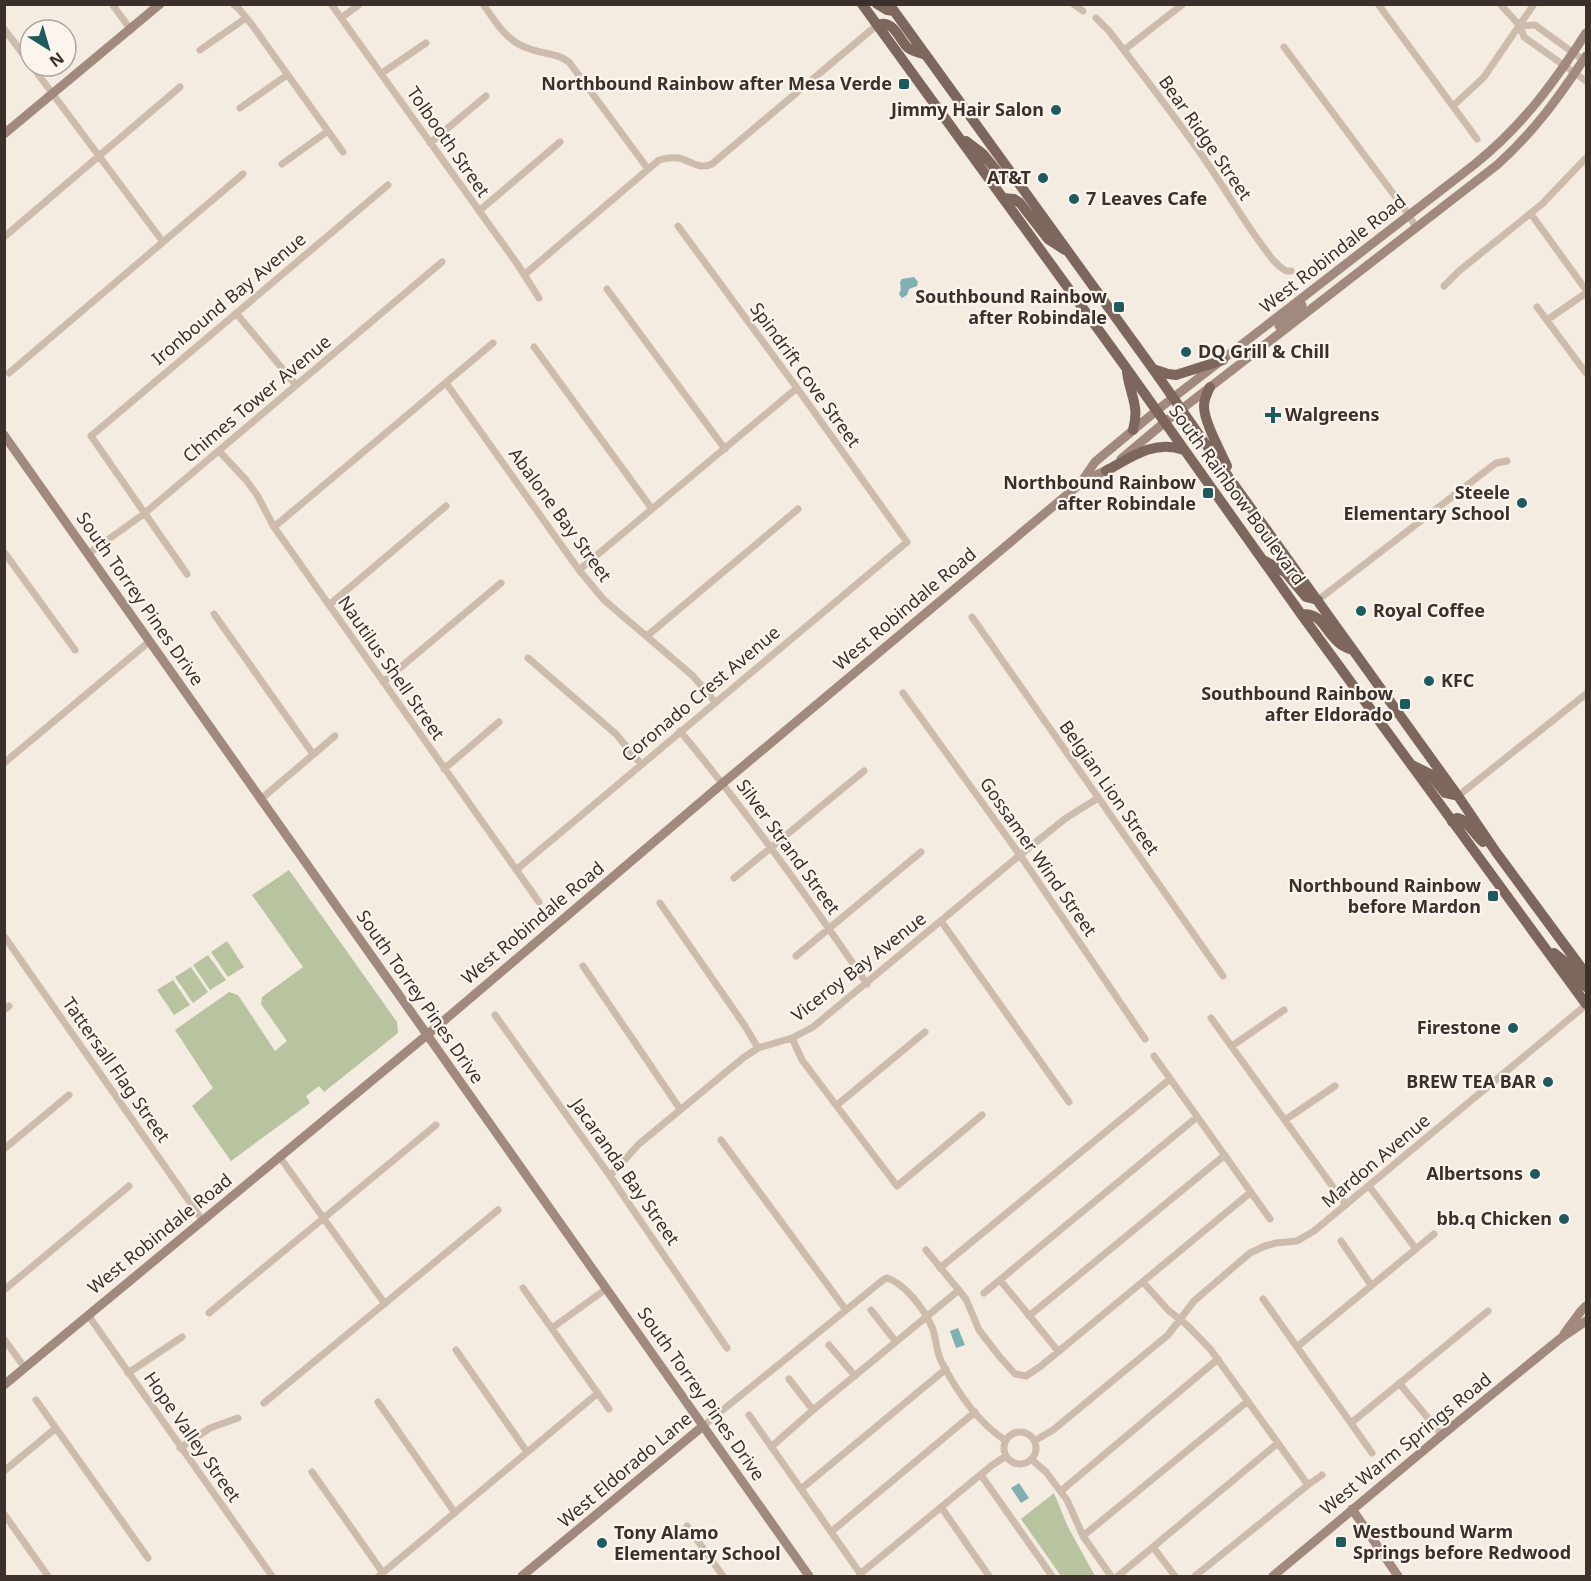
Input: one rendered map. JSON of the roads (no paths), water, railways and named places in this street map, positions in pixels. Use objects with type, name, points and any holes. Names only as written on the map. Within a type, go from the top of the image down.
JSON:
[{"type":"main road","points":[[4,134],[160,4]]},
{"type":"main road","name":"South Rainbow Boulevard","points":[[862,4],[1127,369],[1301,614],[1587,1005]]},
{"type":"main road","points":[[877,4],[881,8],[891,8]]},
{"type":"main road","name":"South Rainbow Boulevard","points":[[891,8],[1153,369],[1496,852],[1587,974]]},
{"type":"main road","points":[[877,25],[881,23],[891,26],[909,49],[926,55]]},
{"type":"main road","name":"West Robindale Road","points":[[1081,483],[1095,462],[1156,411],[1475,164],[1512,132],[1534,107],[1587,33]]},
{"type":"main road","name":"West Robindale Road","points":[[4,1385],[427,1035],[1081,483],[1106,471],[1165,422],[1510,153],[1546,114],[1586,59]]},
{"type":"main road","points":[[958,136],[983,154],[1001,176],[1015,179]]},
{"type":"main road","points":[[1003,198],[1014,199],[1020,203],[1048,239],[1070,254]]},
{"type":"main road","points":[[1281,332],[1279,327],[1301,306],[1310,293]]},
{"type":"main road","points":[[1153,369],[1176,375],[1223,360]]},
{"type":"main road","points":[[1127,369],[1129,387],[1137,410],[1133,430]]},
{"type":"main road","points":[[1210,387],[1205,399],[1204,410],[1235,486]]},
{"type":"main road","name":"South Torrey Pines Drive","points":[[6,442],[150,641],[809,1576]]},
{"type":"main road","points":[[1106,471],[1137,454],[1154,448],[1171,446],[1184,450]]},
{"type":"main road","points":[[1262,559],[1285,572],[1306,597],[1318,600]]},
{"type":"main road","points":[[1301,614],[1310,614],[1318,618],[1343,647],[1354,650]]},
{"type":"main road","points":[[1412,765],[1430,774],[1445,793],[1458,796]]},
{"type":"main road","points":[[1452,822],[1457,818],[1462,819],[1478,838],[1496,852]]},
{"type":"main road","points":[[1541,941],[1570,966],[1587,987]]},
{"type":"main road","name":"West Warm Springs Road","points":[[1561,1338],[1587,1306]]},
{"type":"main road","name":"West Warm Springs Road","points":[[1273,1576],[1561,1338],[1586,1321]]},
{"type":"main road","name":"West Eldorado Lane","points":[[522,1576],[703,1426]]},
{"type":"main road","points":[[1352,1509],[1398,1576]]},
{"type":"street","points":[[112,4],[131,30]]},
{"type":"street","points":[[233,4],[246,18],[343,152]]},
{"type":"street","name":"Tolbooth Street","points":[[331,4],[539,298]]},
{"type":"street","points":[[341,18],[360,4]]},
{"type":"street","points":[[1073,4],[1083,11]]},
{"type":"street","points":[[1124,50],[1183,4]]},
{"type":"street","points":[[1378,4],[1477,139]]},
{"type":"street","points":[[1500,4],[1520,26],[1524,37],[1587,81]]},
{"type":"street","points":[[1453,106],[1484,77],[1534,4]]},
{"type":"street","points":[[483,5],[508,38],[525,47],[563,57],[648,169]]},
{"type":"street","points":[[200,50],[246,18]]},
{"type":"street","name":"Bear Ridge Street","points":[[1096,18],[1109,31],[1181,125],[1247,225],[1272,258],[1280,268],[1291,271]]},
{"type":"street","points":[[524,275],[659,160],[676,157],[699,166],[712,164],[877,25]]},
{"type":"street","points":[[1520,26],[1535,25],[1573,53],[1586,59]]},
{"type":"street","points":[[4,29],[18,47]]},
{"type":"street","points":[[382,74],[426,43]]},
{"type":"street","points":[[1284,47],[1409,215],[1416,228]]},
{"type":"street","points":[[240,108],[287,75]]},
{"type":"street","points":[[42,78],[163,242]]},
{"type":"street","points":[[4,237],[180,87]]},
{"type":"street","points":[[430,143],[486,96]]},
{"type":"street","points":[[282,164],[328,131]]},
{"type":"street","points":[[479,211],[560,142]]},
{"type":"street","points":[[1444,286],[1459,271],[1531,214],[1587,158]]},
{"type":"street","points":[[9,373],[243,174]]},
{"type":"street","name":"Ironbound Bay Avenue","points":[[145,513],[91,436],[388,185]]},
{"type":"street","points":[[1531,214],[1587,292],[1547,320]]},
{"type":"street","name":"Spindrift Cove Street","points":[[678,226],[907,542]]},
{"type":"street","name":"Chimes Tower Avenue","points":[[88,554],[145,513],[442,262]]},
{"type":"street","points":[[607,289],[724,449]]},
{"type":"street","points":[[1537,307],[1587,373]]},
{"type":"street","points":[[236,313],[297,385]]},
{"type":"street","points":[[274,527],[493,343]]},
{"type":"street","points":[[534,347],[652,509]]},
{"type":"street","name":"Abalone Bay Street","points":[[446,383],[579,570],[604,600],[693,676],[715,702]]},
{"type":"street","points":[[579,570],[797,388]]},
{"type":"street","name":"Nautilus Shell Street","points":[[219,451],[257,495],[274,527],[328,605],[539,902]]},
{"type":"street","points":[[1318,600],[1496,463],[1507,461]]},
{"type":"street","points":[[328,605],[446,506]]},
{"type":"street","points":[[647,636],[798,509]]},
{"type":"street","points":[[145,513],[188,574]]},
{"type":"street","name":"Coronado Crest Avenue","points":[[516,870],[907,542]]},
{"type":"street","points":[[4,552],[75,650]]},
{"type":"street","points":[[383,682],[501,583]]},
{"type":"street","points":[[214,614],[313,754]]},
{"type":"street","name":"Belgian Lion Street","points":[[972,617],[1222,976]]},
{"type":"street","points":[[4,763],[150,641]]},
{"type":"street","points":[[528,658],[616,734],[641,764]]},
{"type":"street","name":"Gossamer Wind Street","points":[[903,693],[1020,855],[1145,1039]]},
{"type":"street","points":[[1458,796],[1587,694]]},
{"type":"street","points":[[444,769],[499,722]]},
{"type":"street","name":"Silver Strand Street","points":[[680,731],[723,783],[867,984]]},
{"type":"street","points":[[261,799],[336,736]]},
{"type":"street","points":[[734,878],[864,771]]},
{"type":"street","name":"Viceroy Bay Avenue","points":[[610,1176],[639,1144],[743,1058],[758,1048],[792,1038],[813,1027],[1066,818],[1098,798]]},
{"type":"street","points":[[796,956],[921,852]]},
{"type":"street","points":[[660,903],[758,1048]]},
{"type":"street","points":[[941,921],[1069,1102]]},
{"type":"street","name":"Tattersall Flag Street","points":[[4,936],[203,1221]]},
{"type":"street","points":[[583,966],[680,1109]]},
{"type":"street","name":"Mardon Avenue","points":[[1034,1441],[1053,1430],[1168,1335],[1194,1301],[1250,1253],[1276,1243],[1305,1238],[1587,1005]]},
{"type":"street","points":[[1232,1046],[1284,1010]]},
{"type":"street","name":"Jacaranda Bay Street","points":[[495,1015],[610,1176],[727,1348]]},
{"type":"street","points":[[1211,1018],[1346,1205]]},
{"type":"street","points":[[837,1105],[925,1032]]},
{"type":"street","points":[[792,1038],[802,1060],[897,1186],[982,1114]]},
{"type":"street","points":[[1154,1056],[1270,1219]]},
{"type":"street","points":[[940,1268],[1170,1078]]},
{"type":"street","points":[[1285,1120],[1335,1086]]},
{"type":"street","points":[[4,1149],[69,1095]]},
{"type":"street","points":[[984,1293],[1197,1117]]},
{"type":"street","points":[[209,1313],[436,1125]]},
{"type":"street","points":[[722,1140],[846,1310]]},
{"type":"street","points":[[1029,1316],[1225,1155]]},
{"type":"street","points":[[279,1156],[385,1304]]},
{"type":"street","points":[[4,1290],[129,1186]]},
{"type":"street","points":[[1369,1186],[1416,1249]]},
{"type":"street","points":[[926,1250],[966,1299],[979,1329],[1009,1369],[1022,1376],[1031,1373],[1251,1192]]},
{"type":"street","points":[[264,1403],[498,1210]]},
{"type":"street","points":[[1297,1347],[1434,1234]]},
{"type":"street","points":[[1341,1241],[1371,1285]]},
{"type":"street","name":"West Eldorado Lane","points":[[703,1426],[883,1280],[890,1279],[902,1286],[926,1317]]},
{"type":"street","points":[[1000,1280],[1058,1351]]},
{"type":"street","points":[[1143,1282],[1218,1359],[1308,1485]]},
{"type":"street","points":[[523,1288],[609,1409]]},
{"type":"street","points":[[552,1328],[606,1288]]},
{"type":"street","points":[[771,1447],[959,1290]]},
{"type":"street","points":[[1263,1299],[1372,1453]]},
{"type":"street","points":[[871,1310],[896,1342]]},
{"type":"street","points":[[1351,1423],[1488,1311]]},
{"type":"street","name":"Hope Valley Street","points":[[88,1315],[272,1576]]},
{"type":"street","points":[[926,1317],[931,1324],[937,1350],[956,1386],[975,1412],[1005,1440]]},
{"type":"street","points":[[128,1373],[182,1337]]},
{"type":"street","points":[[4,1339],[25,1368]]},
{"type":"street","points":[[829,1345],[855,1376]]},
{"type":"street","points":[[456,1350],[527,1452]]},
{"type":"street","points":[[1061,1491],[1218,1359]]},
{"type":"street","points":[[801,1489],[946,1369]]},
{"type":"street","points":[[789,1378],[813,1410]]},
{"type":"street","points":[[1399,1383],[1442,1435]]},
{"type":"street","points":[[312,1472],[381,1575],[598,1393]]},
{"type":"street","points":[[36,1400],[148,1558]]},
{"type":"street","points":[[1083,1536],[1248,1401]]},
{"type":"street","points":[[378,1402],[455,1513]]},
{"type":"street","points":[[831,1532],[975,1412]]},
{"type":"street","points":[[749,1415],[861,1575],[1005,1456]]},
{"type":"street","points":[[180,1448],[210,1428],[238,1418]]},
{"type":"street","points":[[4,1471],[56,1428]]},
{"type":"street","points":[[1023,1432],[1034,1441],[1036,1450],[1031,1459],[1023,1464],[1013,1463],[1005,1456],[1003,1446],[1012,1433],[1023,1432]]},
{"type":"street","points":[[1118,1576],[1278,1443]]},
{"type":"street","points":[[1031,1459],[1046,1472],[1061,1491],[1083,1536],[1111,1576]]},
{"type":"street","points":[[981,1475],[1052,1576]]},
{"type":"street","points":[[1195,1576],[1322,1475]]},
{"type":"street","points":[[941,1507],[989,1576]]},
{"type":"street","points":[[4,1514],[48,1576]]},
{"type":"street","points":[[687,1526],[723,1576]]},
{"type":"street","points":[[1153,1548],[1175,1576]]},
{"type":"water","points":[[914,277],[918,282],[917,286],[909,289],[907,295],[902,298],[899,294],[900,282],[902,279]]},
{"type":"water","points":[[958,1328],[965,1345],[956,1348],[950,1331]]},
{"type":"water","points":[[1019,1483],[1029,1498],[1021,1503],[1011,1488]]},
{"type":"place","name":"Northbound Rainbow after Mesa Verde","points":[[904,84]]},
{"type":"place","name":"Jimmy Hair Salon","points":[[1056,110]]},
{"type":"place","name":"AT&T","points":[[1043,178]]},
{"type":"place","name":"7 Leaves Cafe","points":[[1074,199]]},
{"type":"place","name":"Southbound Rainbow after Robindale","points":[[1119,307]]},
{"type":"place","name":"DQ Grill & Chill","points":[[1186,352]]},
{"type":"place","name":"Walgreens","points":[[1273,415]]},
{"type":"place","name":"Northbound Rainbow after Robindale","points":[[1208,493]]},
{"type":"place","name":"Steele Elementary School","points":[[1522,503]]},
{"type":"place","name":"Royal Coffee","points":[[1361,611]]},
{"type":"place","name":"KFC","points":[[1429,681]]},
{"type":"place","name":"Southbound Rainbow after Eldorado","points":[[1405,704]]},
{"type":"place","name":"Northbound Rainbow before Mardon","points":[[1493,896]]},
{"type":"place","name":"Firestone","points":[[1513,1028]]},
{"type":"place","name":"BREW TEA BAR","points":[[1548,1082]]},
{"type":"place","name":"Albertsons","points":[[1535,1174]]},
{"type":"place","name":"bb.q Chicken","points":[[1564,1219]]},
{"type":"place","name":"Westbound Warm Springs before Redwood","points":[[1341,1542]]},
{"type":"place","name":"Tony Alamo Elementary School","points":[[602,1543]]}]
